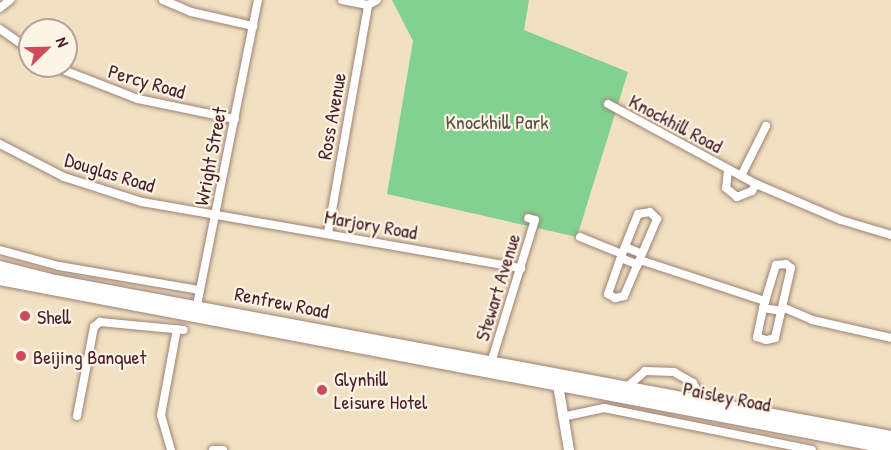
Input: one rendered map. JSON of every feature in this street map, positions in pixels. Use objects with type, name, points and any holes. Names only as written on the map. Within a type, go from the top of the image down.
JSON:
[{"type":"main road","name":"Renfrew Road","points":[[0,267],[196,312]]},
{"type":"main road","name":"Renfrew Road","points":[[0,279],[196,312],[557,378]]},
{"type":"main road","name":"Paisley Road","points":[[557,378],[628,386],[891,437]]},
{"type":"main road","name":"Paisley Road","points":[[557,378],[891,448]]},
{"type":"main road","points":[[557,378],[569,450]]},
{"type":"street","points":[[0,8],[10,0]]},
{"type":"street","points":[[163,0],[191,12],[253,26]]},
{"type":"street","name":"Wright Street","points":[[196,312],[258,0]]},
{"type":"street","points":[[342,0],[368,4],[377,0]]},
{"type":"street","name":"Ross Avenue","points":[[328,233],[368,4]]},
{"type":"street","points":[[0,29],[18,42]]},
{"type":"street","name":"Percy Road","points":[[78,76],[138,99],[235,119]]},
{"type":"street","name":"Knockhill Road","points":[[608,104],[756,184],[841,220],[891,235]]},
{"type":"street","points":[[741,176],[766,126]]},
{"type":"street","name":"Douglas Road","points":[[0,144],[64,177],[142,202],[216,213]]},
{"type":"street","name":"Knockhill Road","points":[[728,170],[726,188],[737,197],[752,191],[756,184]]},
{"type":"street","points":[[650,212],[657,219],[640,260],[624,296],[615,298],[608,294],[638,214],[650,212]]},
{"type":"street","name":"Marjory Road","points":[[216,213],[521,268]]},
{"type":"street","name":"Stewart Avenue","points":[[490,366],[535,220],[528,218]]},
{"type":"street","points":[[580,237],[640,260],[782,306],[812,320],[891,338]]},
{"type":"street","points":[[0,250],[59,266],[200,290]]},
{"type":"street","points":[[786,264],[791,268],[782,306],[775,338],[766,340],[757,337],[776,265],[786,264]]},
{"type":"street","points":[[765,302],[782,306]]},
{"type":"street","points":[[76,416],[94,327],[108,320],[180,330],[161,415],[171,450]]},
{"type":"street","points":[[628,386],[645,371],[674,372],[693,384],[702,401]]},
{"type":"street","name":"Paisley Road","points":[[562,417],[604,408],[812,450]]},
{"type":"street","points":[[213,450],[223,450]]},
{"type":"green space","name":"Knockhill Park","points":[[392,0],[529,0],[524,30],[628,72],[577,237],[387,194],[413,41]]},
{"type":"place","name":"Shell","points":[[25,316]]},
{"type":"place","name":"Beijing Banquet","points":[[21,356]]},
{"type":"place","name":"Glynhill Leisure Hotel","points":[[322,390]]}]
